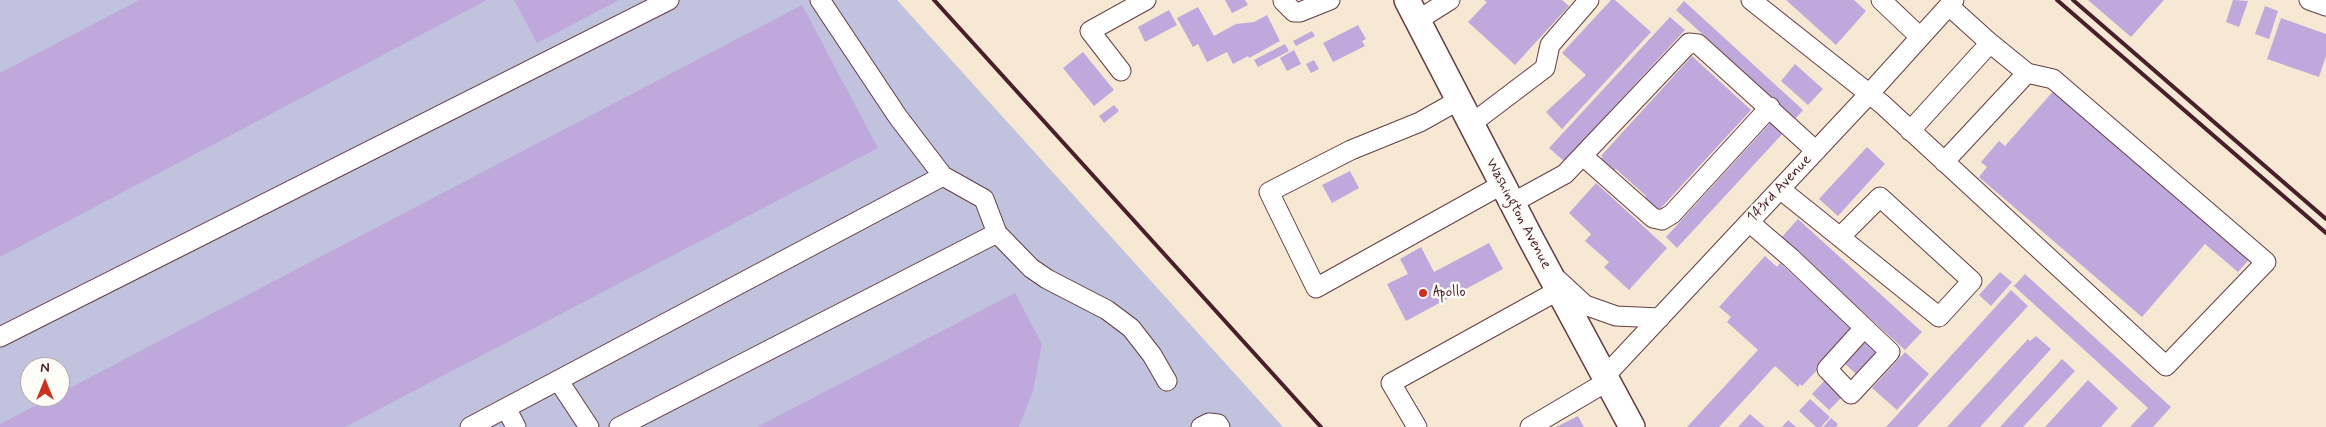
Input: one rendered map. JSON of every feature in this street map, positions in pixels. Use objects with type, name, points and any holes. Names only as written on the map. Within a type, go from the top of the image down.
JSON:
[{"type":"main road","name":"Washington Avenue","points":[[1412,10],[1507,194],[1632,427]]},
{"type":"street","points":[[0,337],[669,0]]},
{"type":"street","points":[[820,0],[898,117],[943,176],[984,199],[997,233],[1032,268],[1047,279],[1107,310],[1131,328],[1152,355],[1167,381]]},
{"type":"street","points":[[1122,71],[1090,31],[1146,0]]},
{"type":"street","points":[[1284,0],[1294,12],[1300,12],[1330,0]]},
{"type":"street","points":[[1412,10],[1450,0]]},
{"type":"street","points":[[1472,124],[1545,68],[1550,45],[1589,0]]},
{"type":"street","points":[[1751,0],[1869,94],[1910,130],[2166,366],[2266,262],[2053,79],[2027,73],[1990,43],[1951,3]]},
{"type":"street","points":[[1881,0],[1920,37]]},
{"type":"street","points":[[2309,0],[2326,6]]},
{"type":"street","name":"143rd Avenue","points":[[1530,427],[1607,378],[1660,318],[1869,94],[1951,3]]},
{"type":"street","points":[[1910,130],[1990,43]]},
{"type":"street","points":[[1459,100],[1420,122],[1350,150],[1268,192],[1316,288],[1507,194],[1565,174],[1689,44],[1698,44],[1770,107],[1816,151]]},
{"type":"street","points":[[1944,162],[2027,73]]},
{"type":"street","points":[[1583,156],[1653,218],[1662,220],[1672,214],[1770,107]]},
{"type":"street","points":[[470,427],[943,176]]},
{"type":"street","points":[[1780,189],[1840,237],[1940,317],[1972,281],[1880,197],[1840,237]]},
{"type":"street","points":[[1749,222],[1791,258],[1864,328]]},
{"type":"street","points":[[619,427],[997,233]]},
{"type":"street","points":[[1417,427],[1391,383],[1553,281],[1585,305],[1616,316],[1660,318]]},
{"type":"street","points":[[558,380],[589,427]]},
{"type":"street","points":[[506,408],[516,427]]},
{"type":"street","points":[[1201,427],[1209,423],[1218,424],[1220,427]]},
{"type":"shaded area","points":[[0,0],[897,0],[1283,427],[0,427]]},
{"type":"building","points":[[139,0],[487,0],[0,257],[0,73]]},
{"type":"building","points":[[514,0],[619,0],[537,43]]},
{"type":"building","points":[[1225,0],[1245,0],[1248,5],[1232,13]]},
{"type":"building","points":[[1484,0],[1562,0],[1569,6],[1515,65],[1468,22],[1487,2]]},
{"type":"building","points":[[1611,0],[1615,0],[1651,32],[1562,129],[1546,112],[1586,75],[1562,53]]},
{"type":"building","points":[[1786,0],[1854,0],[1866,11],[1836,45]]},
{"type":"building","points":[[2088,0],[2164,0],[2131,37]]},
{"type":"building","points":[[2233,0],[2248,1],[2239,27],[2226,22]]},
{"type":"building","points":[[1684,1],[1803,110],[1795,119],[1676,10]]},
{"type":"building","points":[[802,5],[878,148],[345,427],[0,427],[0,424],[33,407],[70,407],[70,388]]},
{"type":"building","points":[[2265,6],[2278,11],[2269,39],[2255,34]]},
{"type":"building","points":[[1198,7],[1214,36],[1236,24],[1254,22],[1267,15],[1280,41],[1249,58],[1248,56],[1233,64],[1227,52],[1207,62],[1198,44],[1193,47],[1177,18]]},
{"type":"building","points":[[1169,10],[1177,25],[1145,42],[1138,27]]},
{"type":"building","points":[[1670,17],[1685,30],[1564,161],[1549,148]]},
{"type":"building","points":[[2281,18],[2326,34],[2326,56],[2319,77],[2267,59]]},
{"type":"building","points":[[1358,25],[1366,39],[1362,41],[1365,46],[1333,62],[1323,43]]},
{"type":"building","points":[[1312,31],[1315,36],[1296,46],[1293,41]]},
{"type":"building","points":[[1285,44],[1289,51],[1258,67],[1254,60]]},
{"type":"building","points":[[1294,50],[1301,64],[1287,71],[1280,58]]},
{"type":"building","points":[[1083,52],[1114,90],[1094,106],[1063,68]]},
{"type":"building","points":[[1692,56],[1751,110],[1660,209],[1656,210],[1643,199],[1646,196],[1616,169],[1614,171],[1600,159]]},
{"type":"building","points":[[1314,60],[1319,69],[1311,73],[1306,64]]},
{"type":"building","points":[[1795,64],[1823,89],[1808,105],[1781,81]]},
{"type":"building","points":[[2056,88],[2252,256],[2238,272],[2205,244],[2142,317],[1979,177],[1987,167],[1981,162],[1999,141],[2005,146]]},
{"type":"building","points":[[1114,105],[1119,111],[1104,123],[1099,116]]},
{"type":"building","points":[[1773,120],[1785,131],[1677,248],[1666,237]]},
{"type":"building","points":[[1867,147],[1885,164],[1838,216],[1819,199]]},
{"type":"building","points":[[1350,171],[1359,188],[1332,203],[1322,185]]},
{"type":"building","points":[[1596,183],[1667,248],[1629,290],[1604,267],[1609,262],[1585,241],[1591,234],[1569,213]]},
{"type":"building","points":[[1798,219],[1922,332],[1905,350],[1781,238]]},
{"type":"building","points":[[1489,243],[1503,269],[1406,321],[1387,284],[1408,274],[1400,259],[1421,247],[1434,272]]},
{"type":"building","points":[[1765,256],[1777,267],[1780,263],[1852,328],[1818,365],[1820,367],[1802,386],[1800,384],[1798,387],[1775,366],[1719,427],[1687,427],[1758,350],[1727,322],[1731,317],[1719,307]]},
{"type":"building","points":[[2000,272],[2012,282],[1991,306],[1979,295]]},
{"type":"building","points":[[2025,274],[2171,407],[2153,427],[2130,427],[2148,408],[2014,286]]},
{"type":"building","points":[[2011,290],[2028,306],[1917,427],[1886,427]]},
{"type":"building","points":[[1015,293],[1042,344],[1033,391],[1019,427],[757,427]]},
{"type":"building","points":[[1866,335],[1881,348],[1857,375],[1842,361]]},
{"type":"building","points":[[2036,336],[2051,349],[1980,427],[1947,427],[2028,339],[2030,341]]},
{"type":"building","points":[[1905,352],[1929,374],[1897,410],[1872,388]]},
{"type":"building","points":[[2062,359],[2075,371],[2023,427],[2000,427]]},
{"type":"building","points":[[1825,380],[1843,396],[1829,410],[1812,394]]},
{"type":"building","points":[[2088,380],[2118,408],[2101,427],[2045,427]]},
{"type":"building","points":[[1810,399],[1830,417],[1821,427],[1816,427],[1799,411]]},
{"type":"building","points":[[1750,414],[1765,427],[1738,427]]},
{"type":"building","points":[[1578,416],[1584,427],[1556,427]]},
{"type":"building","points":[[1831,418],[1838,424],[1836,427],[1823,427]]},
{"type":"building","points":[[1788,420],[1796,427],[1782,427]]},
{"type":"railway","points":[[934,0],[1321,427]]},
{"type":"railway","points":[[2057,0],[2326,233]]},
{"type":"railway","points":[[2073,0],[2326,219]]},
{"type":"place","name":"Apollo","points":[[1423,293]]}]
